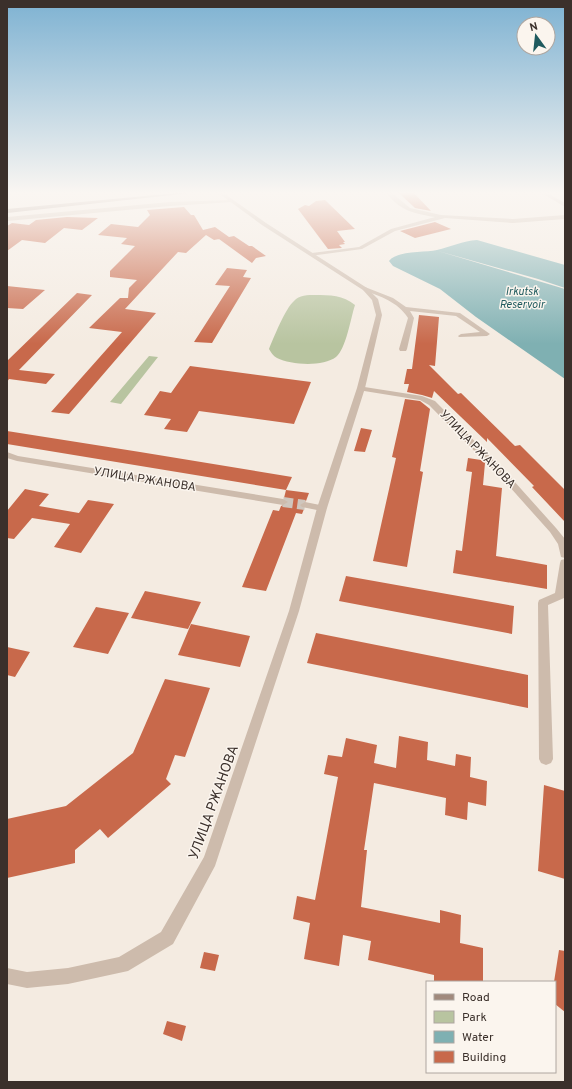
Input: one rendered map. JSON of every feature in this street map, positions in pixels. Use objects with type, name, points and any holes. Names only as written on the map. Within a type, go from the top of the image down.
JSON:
[{"type":"street","name":"УЛИЦА РЖАНОВА","points":[[7,976],[27,980],[40,979],[68,976],[122,965],[167,938],[210,861],[294,611],[322,508],[361,388],[379,315],[375,299],[365,288],[294,243]]},
{"type":"street","points":[[312,255],[360,248],[369,243]]},
{"type":"street","points":[[365,288],[384,295],[405,309],[411,318],[403,349]]},
{"type":"street","points":[[405,309],[458,314],[487,334],[461,336]]},
{"type":"street","name":"УЛИЦА РЖАНОВА","points":[[361,388],[422,398],[432,403],[510,482],[548,525],[563,543],[565,554]]},
{"type":"street","name":"УЛИЦА РЖАНОВА","points":[[7,455],[17,458],[283,502]]},
{"type":"street","points":[[305,505],[322,508]]},
{"type":"street","points":[[546,759],[543,603],[560,595],[565,563]]},
{"type":"green space","points":[[315,295],[341,297],[355,305],[340,353],[330,360],[315,364],[290,362],[276,357],[269,349],[287,310],[298,298]]},
{"type":"green space","points":[[149,356],[158,357],[121,404],[110,402]]},
{"type":"water","name":"Irkutsk Reservoir","points":[[462,243],[487,243],[565,265],[565,379],[476,317],[440,289],[393,266],[389,261],[393,257],[405,253],[432,251]]},
{"type":"pier","points":[[438,251],[538,279],[565,289]]},
{"type":"building","points":[[7,243],[18,243],[7,251]]},
{"type":"building","points":[[197,243],[186,253],[178,252],[125,309],[156,313],[69,414],[51,412],[122,332],[89,328],[120,298],[128,298],[129,288],[137,280],[110,277],[110,271],[135,246],[121,244]]},
{"type":"building","points":[[224,243],[244,243],[252,246],[266,256],[256,258],[252,263]]},
{"type":"building","points":[[323,243],[345,244],[339,245],[342,248],[328,249]]},
{"type":"building","points":[[227,268],[247,270],[243,277],[251,278],[212,343],[194,342],[230,286],[215,285]]},
{"type":"building","points":[[7,286],[45,290],[23,309],[7,308]]},
{"type":"building","points":[[77,293],[92,295],[19,370],[55,374],[46,384],[9,379],[7,382],[7,361]]},
{"type":"building","points":[[419,315],[439,317],[435,366],[429,365],[458,394],[461,393],[515,446],[520,445],[565,490],[565,522],[532,487],[534,486],[487,438],[487,442],[434,391],[432,398],[407,392],[409,384],[404,384],[407,369],[412,369]]},
{"type":"building","points":[[190,366],[311,382],[294,424],[199,411],[187,432],[164,429],[171,419],[144,415],[160,391],[171,393]]},
{"type":"building","points":[[405,399],[420,401],[430,409],[420,471],[423,472],[407,567],[373,561],[396,458],[392,457]]},
{"type":"building","points":[[361,428],[372,430],[365,452],[354,451]]},
{"type":"building","points":[[7,431],[292,477],[286,490],[7,444]]},
{"type":"building","points":[[468,458],[481,460],[485,463],[483,485],[502,488],[496,556],[547,565],[547,589],[453,573],[456,550],[462,551],[472,472],[466,471]]},
{"type":"building","points":[[25,489],[49,494],[39,506],[79,513],[88,500],[114,504],[81,553],[54,547],[70,524],[32,518],[14,539],[7,538],[7,511]]},
{"type":"building","points":[[286,490],[309,493],[306,501],[299,505],[304,509],[302,514],[296,513],[266,591],[242,587],[273,510],[279,511],[281,506],[289,503],[284,498]]},
{"type":"building","points":[[346,576],[514,606],[512,634],[339,601]]},
{"type":"building","points":[[145,591],[201,602],[188,629],[131,618]]},
{"type":"building","points":[[96,607],[129,613],[108,654],[73,647]]},
{"type":"building","points":[[191,624],[250,636],[240,667],[178,655]]},
{"type":"building","points":[[316,633],[528,675],[528,708],[307,663]]},
{"type":"building","points":[[7,647],[30,652],[15,677],[7,675]]},
{"type":"building","points":[[165,679],[210,688],[185,757],[175,755],[166,779],[171,784],[108,838],[100,829],[75,850],[75,863],[7,878],[7,819],[66,806],[133,753]]},
{"type":"building","points":[[399,736],[428,742],[427,760],[455,766],[456,754],[471,757],[470,777],[487,781],[486,806],[468,802],[467,820],[445,815],[446,798],[374,783],[364,850],[367,850],[361,907],[440,923],[440,910],[461,915],[460,943],[483,948],[483,981],[434,981],[434,975],[368,960],[371,941],[343,935],[339,966],[304,959],[310,923],[293,919],[297,896],[315,900],[338,777],[324,774],[328,755],[342,757],[346,738],[377,745],[374,763],[396,768]]},
{"type":"building","points":[[544,785],[565,791],[565,879],[538,871]]},
{"type":"building","points":[[559,950],[565,951],[565,1012],[556,1005],[556,981],[554,981]]},
{"type":"building","points":[[204,952],[219,955],[215,971],[200,968]]},
{"type":"building","points":[[167,1021],[186,1026],[182,1041],[163,1034]]},
{"type":"tunnel","points":[[283,502],[305,505]]}]
